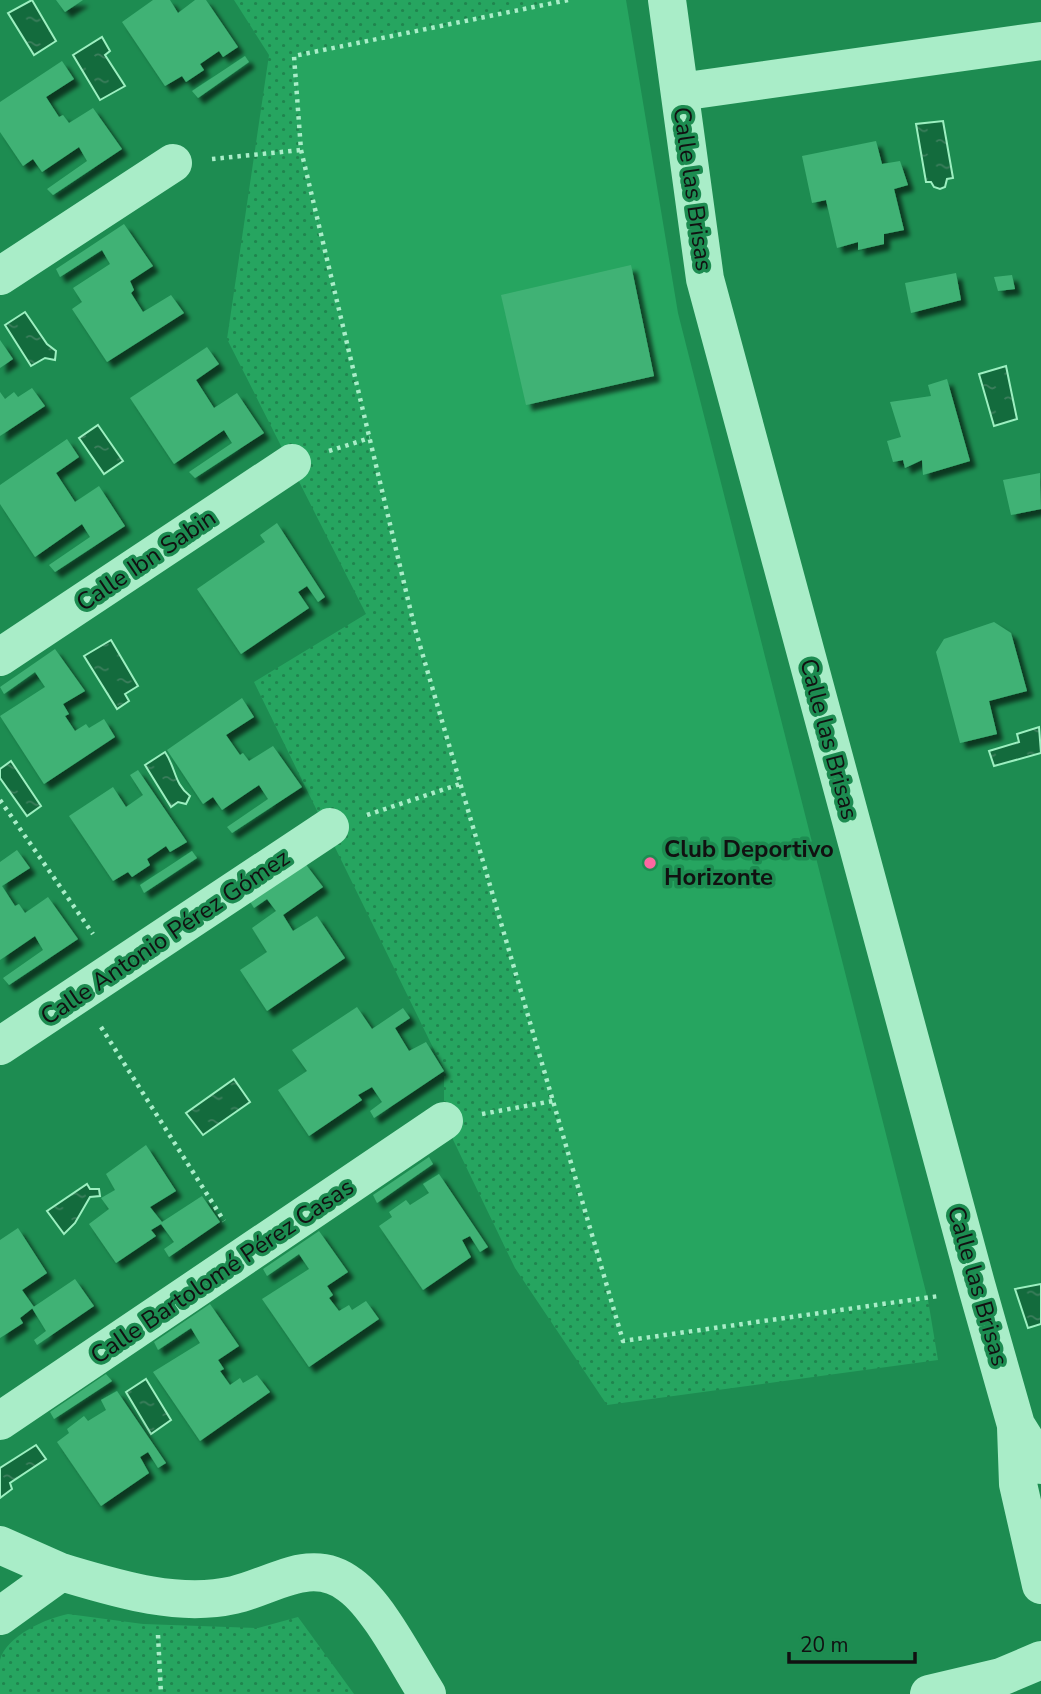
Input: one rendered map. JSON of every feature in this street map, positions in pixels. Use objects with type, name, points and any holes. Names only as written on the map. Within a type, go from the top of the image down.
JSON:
[{"type":"street","name":"Calle las Brisas","points":[[667,0],[705,279],[976,1284],[1016,1425],[1041,1465]]},
{"type":"street","points":[[680,92],[1041,41]]},
{"type":"street","points":[[0,276],[173,163]]},
{"type":"street","name":"Calle Ibn Sabin","points":[[0,657],[292,463]]},
{"type":"street","name":"Calle Antonio Pérez Gómez","points":[[0,1046],[330,827]]},
{"type":"street","name":"Calle Bartolomé Pérez Casas","points":[[0,1421],[444,1121]]},
{"type":"street","points":[[1016,1425],[1018,1483],[1041,1585]]},
{"type":"street","points":[[0,1545],[61,1573],[159,1596],[187,1599],[234,1595],[290,1574],[323,1572],[350,1585],[358,1593],[379,1618],[427,1694]]},
{"type":"street","points":[[0,1616],[61,1573]]},
{"type":"street","points":[[929,1694],[1000,1676],[1041,1660]]},
{"type":"path","points":[[568,0],[294,56],[301,150],[414,625],[623,1341],[928,1300],[976,1284]]},
{"type":"path","points":[[173,163],[301,150]]},
{"type":"path","points":[[330,827],[460,784]]},
{"type":"path","points":[[0,800],[117,970]]},
{"type":"path","points":[[80,994],[246,1256]]},
{"type":"path","points":[[444,1121],[553,1101]]},
{"type":"path","points":[[159,1596],[161,1694]]},
{"type":"shaded area","points":[[234,0],[568,0],[294,57],[301,150],[414,625],[623,1341],[928,1300],[938,1360],[607,1405],[515,1268],[444,1121],[444,1070],[254,682],[366,614],[227,339],[269,55]]},
{"type":"shaded area","name":"Club Deportivo Horizonte","points":[[568,0],[626,0],[678,313],[928,1300],[623,1341],[414,625],[301,150],[294,56]]},
{"type":"shaded area","points":[[68,1614],[143,1624],[258,1628],[298,1617],[354,1694],[0,1694],[0,1660],[10,1643],[39,1624]]},
{"type":"water","points":[[32,0],[56,41],[34,55],[8,13]]},
{"type":"water","points":[[102,37],[110,51],[105,55],[125,86],[100,100],[73,55]]},
{"type":"water","points":[[943,121],[953,178],[947,179],[945,187],[940,189],[934,187],[931,182],[926,182],[916,124]]},
{"type":"water","points":[[25,312],[47,344],[56,351],[55,360],[45,358],[31,366],[5,325]]},
{"type":"water","points":[[1006,366],[1017,419],[994,426],[979,374]]},
{"type":"water","points":[[98,425],[123,461],[104,474],[79,438]]},
{"type":"water","points":[[111,640],[138,686],[125,694],[129,701],[117,709],[84,656]]},
{"type":"water","points":[[1039,727],[1041,753],[994,766],[989,751],[1019,742],[1017,734]]},
{"type":"water","points":[[165,752],[178,781],[190,796],[186,804],[178,802],[171,807],[145,765]]},
{"type":"water","points":[[11,761],[41,806],[27,816],[0,778],[0,769]]},
{"type":"water","points":[[234,1079],[250,1102],[203,1135],[186,1113]]},
{"type":"water","points":[[87,1184],[90,1189],[99,1189],[100,1196],[90,1197],[75,1223],[64,1234],[47,1211]]},
{"type":"water","points":[[1041,1284],[1041,1324],[1028,1328],[1015,1289]]},
{"type":"water","points":[[146,1379],[171,1420],[151,1434],[126,1392]]},
{"type":"water","points":[[36,1445],[46,1459],[10,1483],[12,1489],[0,1498],[0,1468]]},
{"type":"building","points":[[56,0],[83,0],[65,12]]},
{"type":"building","points":[[153,0],[170,0],[178,13],[195,0],[206,0],[238,47],[223,57],[219,51],[200,64],[204,70],[186,82],[182,76],[165,86],[122,22]]},
{"type":"building","points":[[245,56],[249,62],[198,98],[192,91]]},
{"type":"building","points":[[62,61],[74,79],[46,97],[59,117],[63,115],[69,123],[93,108],[122,149],[53,195],[47,189],[87,161],[79,147],[42,172],[33,159],[23,166],[0,132],[0,102]]},
{"type":"building","points":[[876,141],[882,164],[900,161],[908,185],[894,189],[904,230],[884,234],[884,244],[858,250],[858,242],[837,248],[826,200],[812,203],[802,156]]},
{"type":"building","points":[[124,224],[153,266],[130,281],[134,290],[131,293],[143,312],[171,295],[184,313],[107,362],[72,309],[82,302],[73,288],[110,264],[102,250],[60,277],[56,269]]},
{"type":"building","points":[[631,265],[654,376],[526,405],[501,295]]},
{"type":"building","points":[[956,273],[961,300],[911,313],[905,283]]},
{"type":"building","points":[[1012,275],[1015,289],[998,291],[994,277]]},
{"type":"building","points":[[0,340],[13,359],[0,368]]},
{"type":"building","points":[[207,347],[219,364],[196,380],[214,408],[237,393],[264,433],[195,478],[189,472],[232,443],[224,430],[174,464],[130,398]]},
{"type":"building","points":[[947,379],[970,461],[923,475],[922,460],[905,468],[903,460],[893,462],[887,441],[901,437],[890,402],[931,396],[928,385]]},
{"type":"building","points":[[32,388],[45,406],[0,436],[0,392],[5,399],[14,392],[18,397]]},
{"type":"building","points":[[67,439],[79,457],[56,473],[75,502],[99,486],[125,526],[55,572],[49,565],[90,537],[82,524],[35,557],[0,504],[0,485]]},
{"type":"building","points":[[1040,473],[1041,509],[1011,515],[1003,480]]},
{"type":"building","points":[[277,523],[325,597],[318,602],[307,586],[298,592],[309,608],[241,654],[197,589],[265,542],[260,535]]},
{"type":"building","points":[[994,622],[1011,633],[1027,691],[989,701],[997,734],[960,743],[936,652],[944,639]]},
{"type":"building","points":[[55,649],[85,691],[63,704],[69,714],[65,716],[75,731],[86,724],[89,728],[104,719],[115,737],[44,784],[0,716],[45,687],[35,672],[4,694],[0,687]]},
{"type":"building","points":[[242,698],[254,717],[226,735],[240,755],[243,753],[249,761],[273,746],[302,787],[232,833],[227,827],[268,799],[259,785],[222,810],[213,797],[203,804],[167,750]]},
{"type":"building","points":[[138,770],[187,842],[170,852],[166,846],[147,859],[150,865],[132,877],[128,872],[113,881],[69,816],[113,787],[126,807],[143,795],[130,775]]},
{"type":"building","points":[[17,850],[30,868],[2,886],[15,906],[19,904],[25,913],[48,897],[78,939],[9,985],[3,978],[43,950],[35,936],[0,960],[0,862]]},
{"type":"building","points":[[192,851],[197,858],[144,893],[140,885]]},
{"type":"building","points":[[304,862],[323,887],[283,915],[293,931],[317,916],[345,958],[267,1011],[240,970],[267,952],[252,928],[276,911],[267,899],[254,908],[249,900]]},
{"type":"building","points":[[357,1007],[372,1029],[403,1008],[410,1018],[395,1028],[409,1051],[426,1042],[444,1071],[374,1118],[370,1111],[382,1102],[372,1087],[358,1095],[362,1100],[309,1136],[278,1090],[307,1071],[292,1050]]},
{"type":"building","points":[[146,1145],[176,1191],[150,1207],[162,1222],[202,1196],[220,1222],[169,1257],[164,1249],[174,1242],[161,1224],[151,1230],[156,1236],[116,1263],[89,1224],[109,1209],[101,1198],[115,1190],[106,1174]]},
{"type":"building","points":[[429,1157],[433,1164],[377,1203],[373,1195]]},
{"type":"building","points":[[439,1174],[488,1247],[480,1252],[470,1236],[462,1240],[471,1257],[423,1290],[379,1226],[392,1217],[389,1212],[406,1200],[410,1205],[429,1193],[423,1184]]},
{"type":"building","points":[[18,1228],[47,1273],[22,1290],[34,1307],[20,1318],[23,1323],[0,1338],[0,1240]]},
{"type":"building","points":[[319,1231],[348,1272],[327,1286],[333,1295],[329,1298],[339,1311],[349,1305],[352,1310],[366,1301],[379,1319],[309,1367],[262,1299],[309,1269],[299,1254],[267,1276],[263,1269]]},
{"type":"building","points":[[75,1279],[94,1306],[37,1345],[34,1340],[46,1331],[32,1308]]},
{"type":"building","points":[[210,1304],[239,1346],[218,1360],[224,1369],[220,1371],[230,1385],[240,1378],[243,1383],[257,1375],[270,1392],[200,1441],[153,1372],[200,1343],[191,1328],[158,1350],[154,1342]]},
{"type":"building","points":[[106,1374],[112,1381],[54,1419],[50,1412]]},
{"type":"building","points":[[117,1391],[166,1463],[158,1468],[148,1452],[140,1457],[149,1473],[101,1506],[57,1442],[69,1433],[67,1429],[84,1416],[88,1421],[106,1410],[101,1400]]},
{"type":"place","name":"Club Deportivo Horizonte","points":[[650,863]]}]
